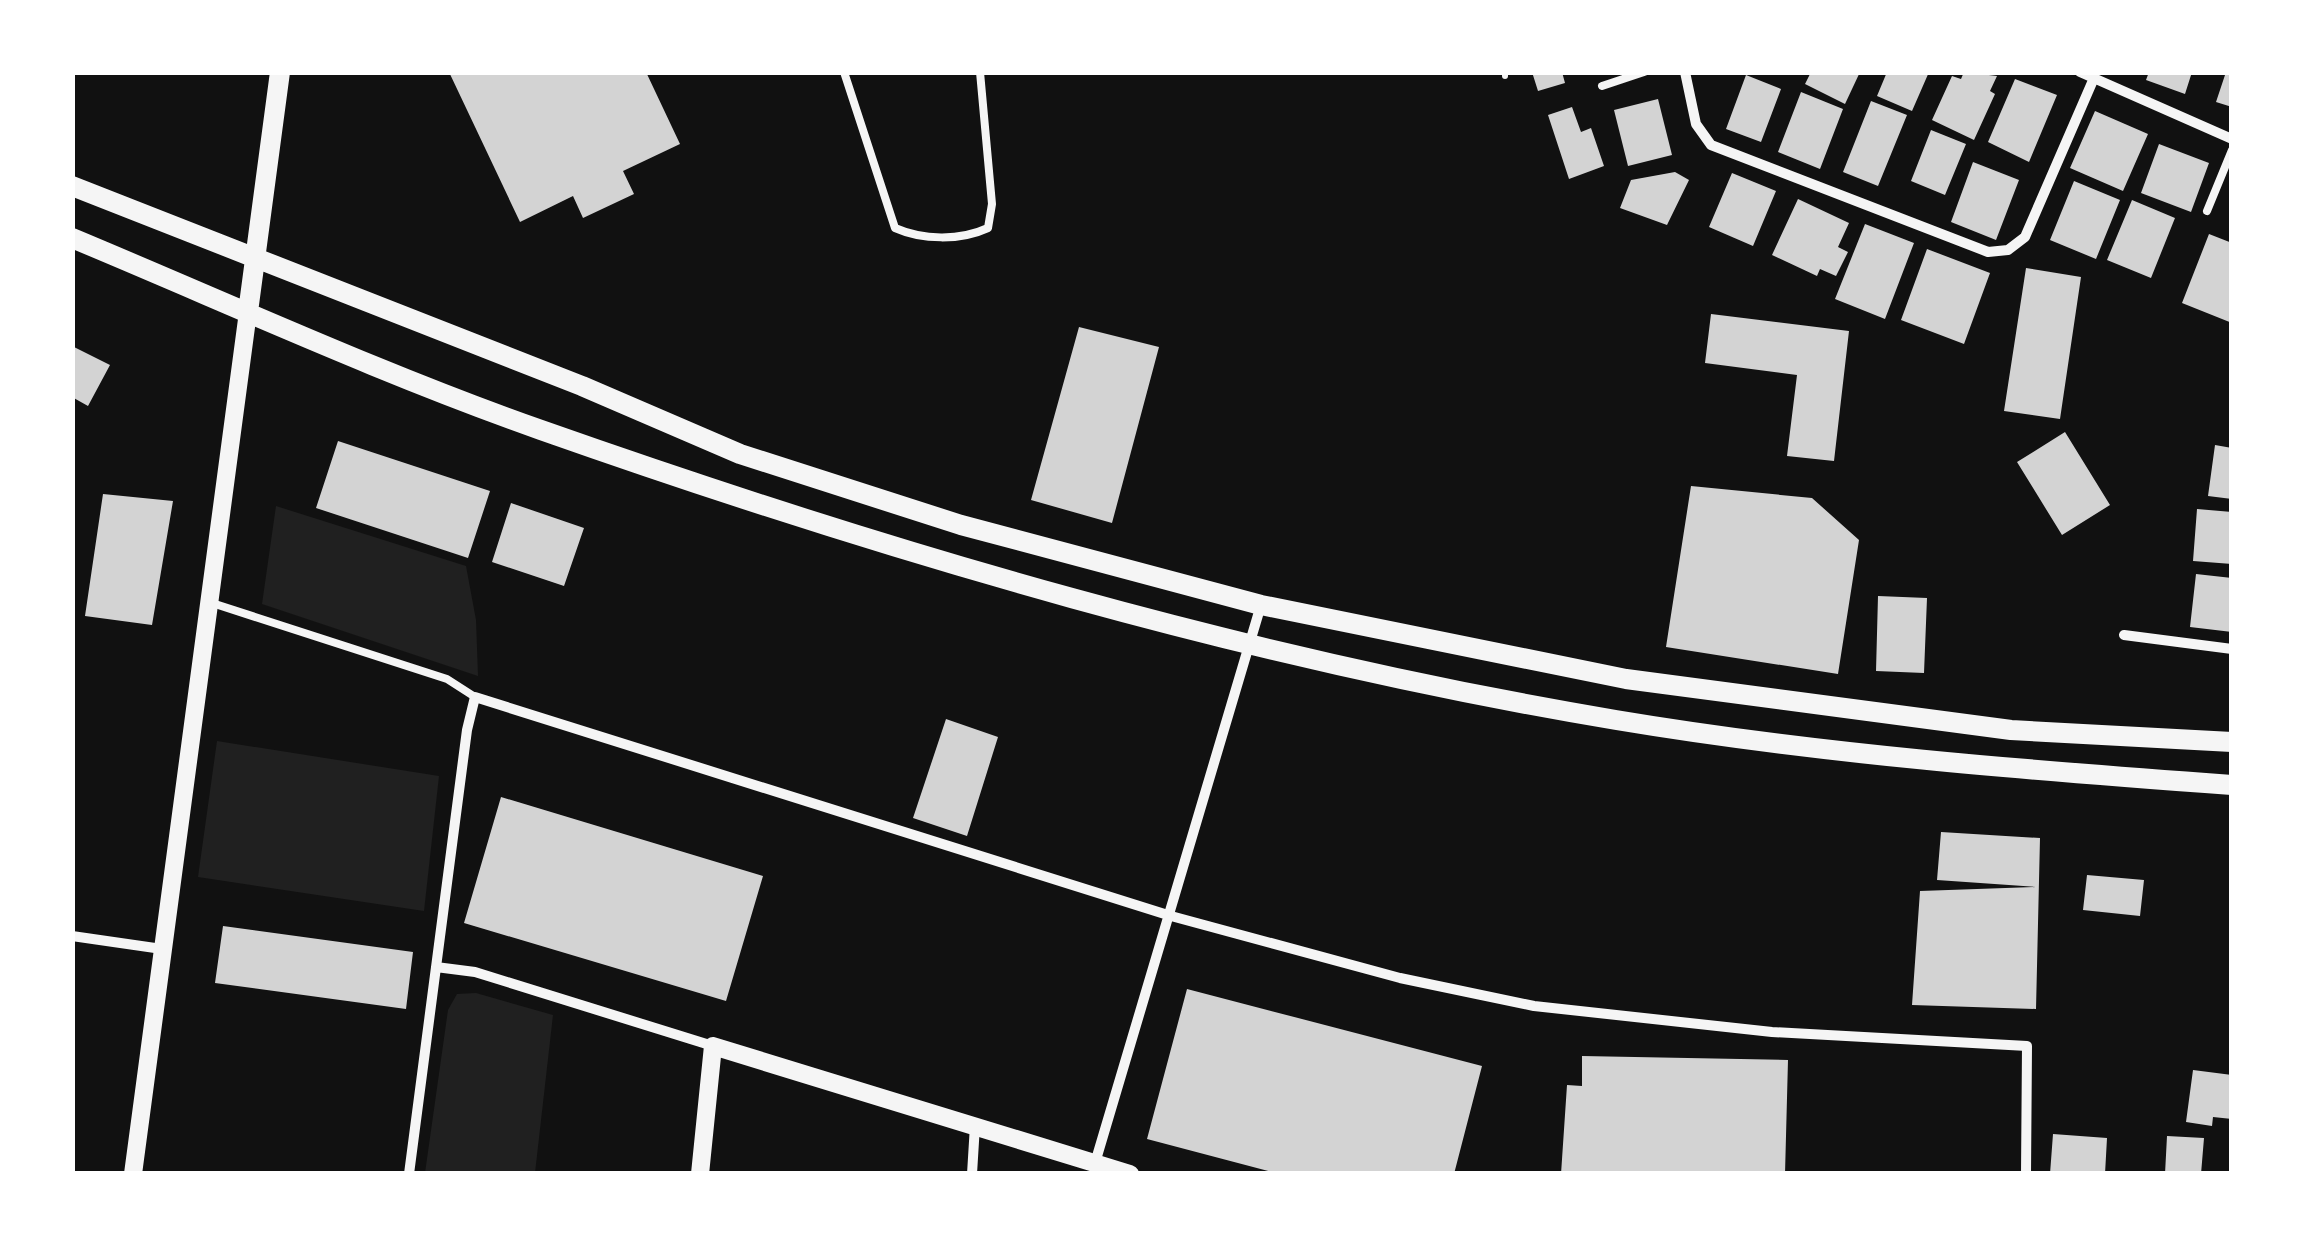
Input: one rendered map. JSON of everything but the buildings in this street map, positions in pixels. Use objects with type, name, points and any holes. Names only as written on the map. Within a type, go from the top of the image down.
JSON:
[{"type":"main road","points":[[248,312],[280,72]]},
{"type":"main road","points":[[72,186],[582,386],[740,454],[961,525],[1261,605],[1626,679],[2011,730],[2232,742]]},
{"type":"main road","points":[[72,238],[535,428],[950,564],[1252,643],[1620,720],[2016,770],[2232,785]]},
{"type":"street","points":[[1686,72],[1696,124],[1711,145],[1988,252],[2008,250],[2025,236],[2094,78]]},
{"type":"street","points":[[2080,72],[2232,139]]},
{"type":"street","points":[[133,1174],[248,312]]},
{"type":"street","points":[[1095,1162],[1261,605]]},
{"type":"street","points":[[2124,635],[2232,649]]},
{"type":"street","points":[[409,1174],[467,730],[475,696],[1171,916],[1400,978],[1534,1006],[1772,1032],[2027,1046],[2026,1174]]},
{"type":"street","points":[[72,936],[162,949]]},
{"type":"street","points":[[436,967],[475,972],[1130,1174]]},
{"type":"street","points":[[700,1174],[713,1046]]},
{"type":"street","points":[[972,1174],[974,1123]]},
{"type":"lane","points":[[844,72],[895,228],[915,238],[976,234],[988,228],[992,204],[980,72]]},
{"type":"lane","points":[[1602,86],[1644,72]]},
{"type":"lane","points":[[2207,212],[2232,150]]},
{"type":"lane","points":[[210,602],[447,678],[475,696]]},
{"type":"shaded area","points":[[276,506],[466,566],[476,620],[478,676],[262,604]]},
{"type":"shaded area","points":[[217,741],[439,776],[424,911],[198,877]]},
{"type":"shaded area","points":[[476,993],[553,1015],[535,1173],[425,1173],[448,1010],[457,994]]}]
